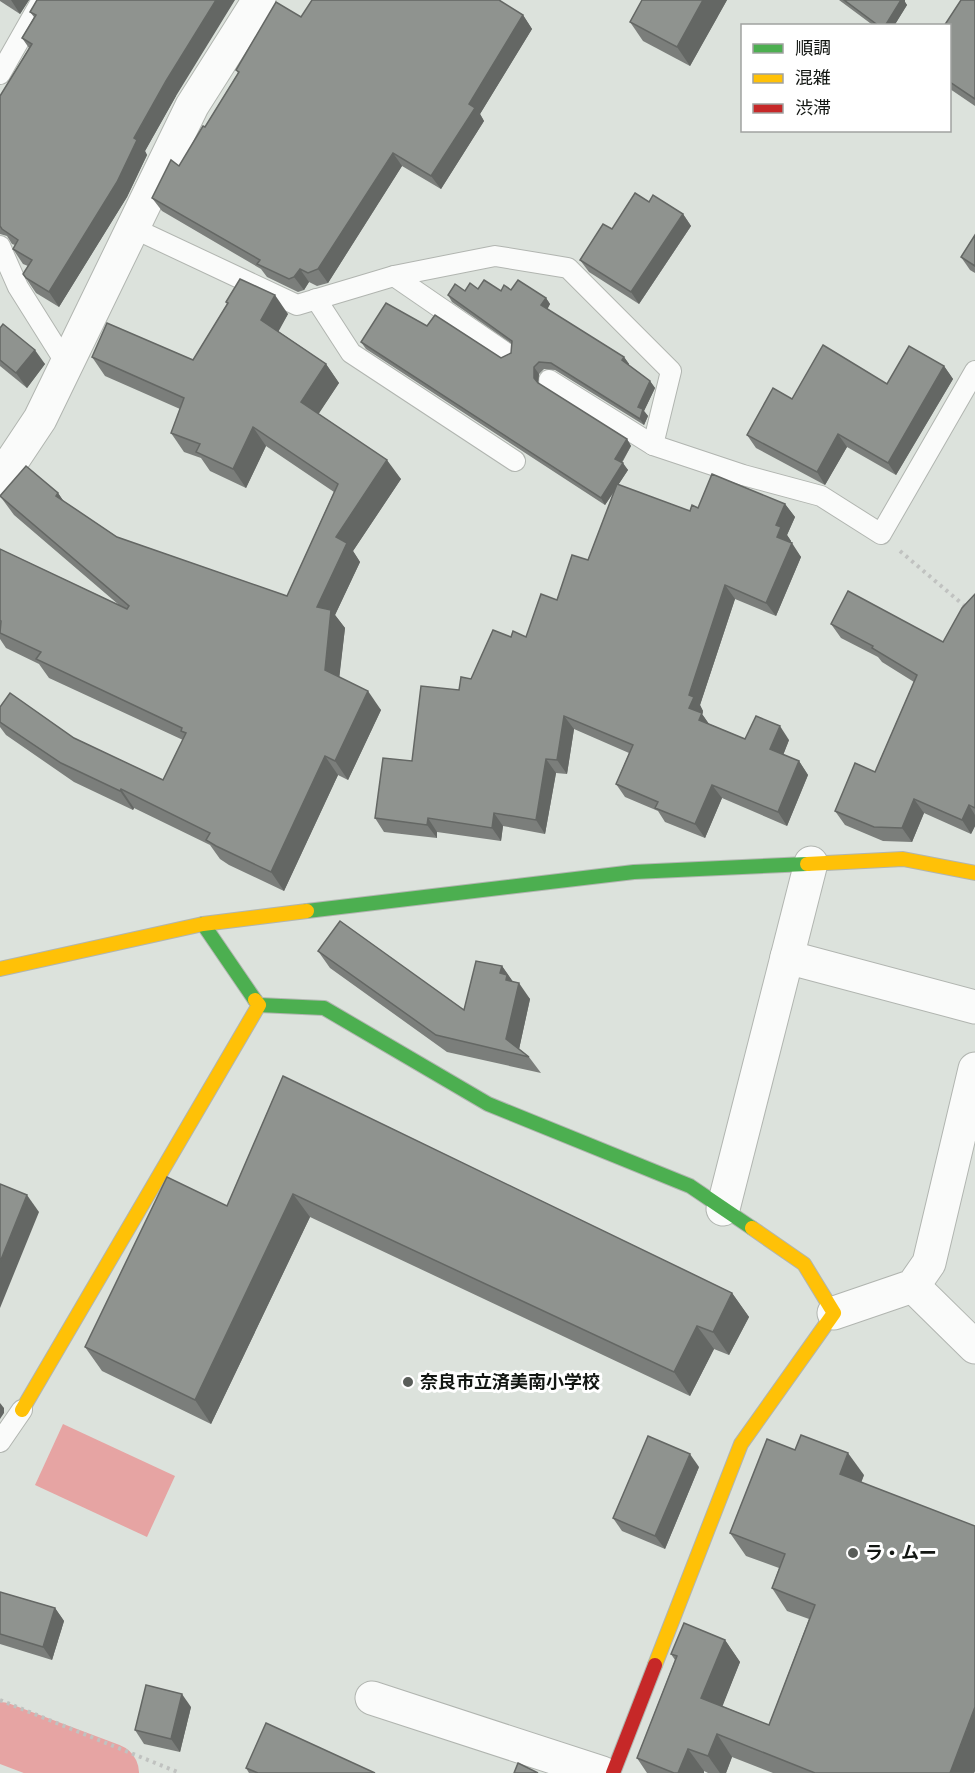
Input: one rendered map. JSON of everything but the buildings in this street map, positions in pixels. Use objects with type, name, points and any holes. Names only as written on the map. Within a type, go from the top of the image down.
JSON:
[{"type":"street","points":[[0,479],[40,419],[131,227],[192,106],[259,0]]},
{"type":"street","points":[[0,969],[203,924],[634,872],[903,859],[975,873]]},
{"type":"street","points":[[723,1209],[811,863]]},
{"type":"street","points":[[203,924],[259,1005]]},
{"type":"street","points":[[787,957],[975,1007]]},
{"type":"street","points":[[259,1005],[324,1008],[488,1104],[690,1186],[804,1264],[834,1313]]},
{"type":"street","points":[[22,1410],[259,1005]]},
{"type":"street","points":[[613,1773],[741,1444],[834,1313],[913,1286],[928,1263],[975,1069]]},
{"type":"street","points":[[913,1286],[975,1347]]},
{"type":"street","points":[[372,1698],[602,1773]]},
{"type":"lane","points":[[0,74],[42,0]]},
{"type":"lane","points":[[131,227],[297,305],[394,276],[495,256],[568,268],[671,371],[653,445]]},
{"type":"lane","points":[[0,246],[18,286],[67,365]]},
{"type":"lane","points":[[394,276],[506,353]]},
{"type":"lane","points":[[316,299],[351,353],[515,461]]},
{"type":"lane","points":[[549,380],[653,445],[744,475],[821,496],[881,534],[975,371]]},
{"type":"lane","points":[[0,1442],[22,1410]]},
{"type":"path","points":[[881,534],[970,611]]},
{"type":"path","points":[[0,1700],[180,1773]]},
{"type":"shaded area","points":[[63,1424],[175,1476],[147,1537],[35,1485]]},
{"type":"waterway","points":[[0,1732],[109,1773]]},
{"type":"traffic: fast","points":[[307,911],[634,872],[807,864]]},
{"type":"traffic: fast","points":[[203,924],[255,1000]]},
{"type":"traffic: fast","points":[[259,1005],[324,1008],[488,1104],[690,1186],[752,1228]]},
{"type":"traffic: slow","points":[[807,864],[903,859],[975,873]]},
{"type":"traffic: slow","points":[[0,969],[203,924],[307,911]]},
{"type":"traffic: slow","points":[[22,1410],[259,1005],[255,1000]]},
{"type":"traffic: slow","points":[[655,1665],[741,1444],[834,1313],[804,1264],[752,1228]]},
{"type":"traffic: jam","points":[[613,1773],[655,1665]]},
{"type":"place","name":"奈良市立済美南小学校","points":[[408,1382]]},
{"type":"place","name":"ラ・ムー","points":[[853,1553]]}]
